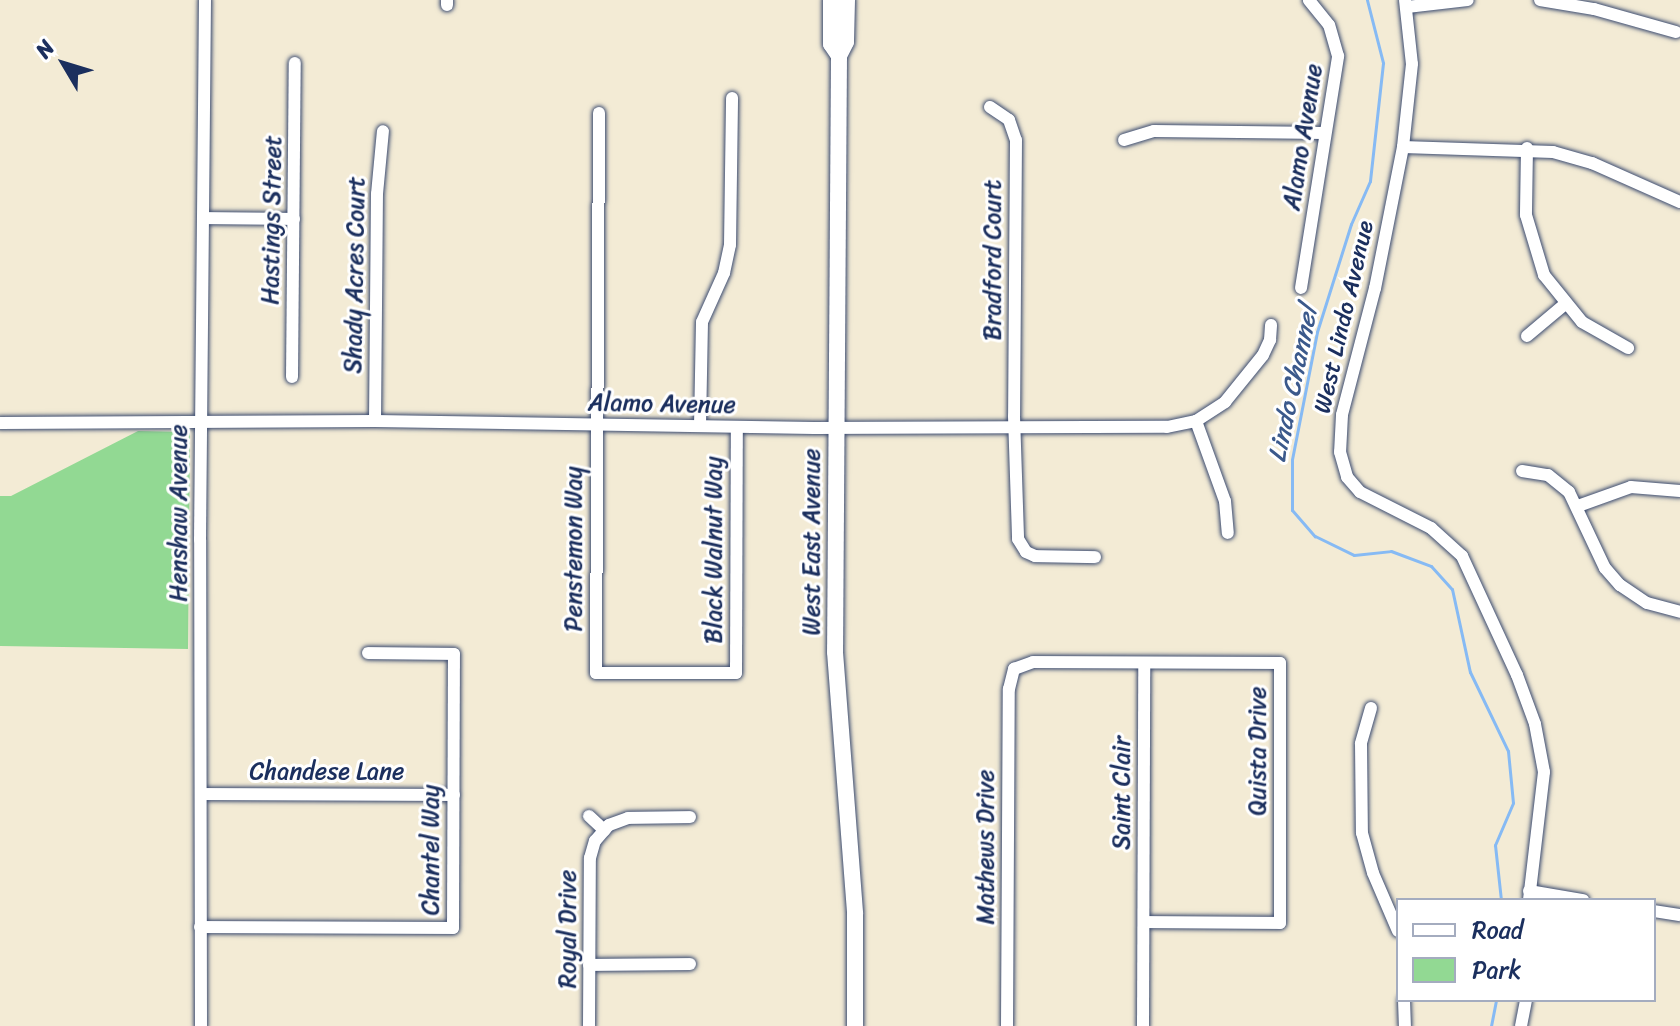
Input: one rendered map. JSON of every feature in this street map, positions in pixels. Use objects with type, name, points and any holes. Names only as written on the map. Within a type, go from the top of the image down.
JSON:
[{"type":"main road","name":"West East Avenue","points":[[831,0],[831,44],[839,56]]},
{"type":"main road","name":"West East Avenue","points":[[847,0],[846,42],[839,56],[836,681],[855,914],[855,1026]]},
{"type":"street","name":"Henshaw Avenue","points":[[201,1026],[205,0]]},
{"type":"street","name":"Alamo Avenue","points":[[1301,288],[1338,49],[1329,25],[1309,0]]},
{"type":"street","points":[[1406,4],[1468,0]]},
{"type":"street","points":[[1540,0],[1594,9],[1676,32]]},
{"type":"street","name":"West Lindo Avenue","points":[[1406,4],[1412,64],[1403,147],[1375,288],[1342,415],[1341,459],[1351,482],[1365,496],[1424,524],[1453,545],[1470,569],[1496,625],[1532,715],[1543,760],[1544,783],[1529,896]]},
{"type":"street","name":"Hastings Street","points":[[292,377],[295,63]]},
{"type":"street","points":[[700,426],[702,322],[724,273],[730,245],[732,98]]},
{"type":"street","name":"Bradford Court","points":[[990,107],[1009,120],[1016,140],[1015,426],[1019,544],[1026,552],[1040,557],[1095,557]]},
{"type":"street","name":"Penstemon Way","points":[[599,113],[596,673],[736,673]]},
{"type":"street","name":"Shady Acres Court","points":[[375,421],[377,194],[383,131]]},
{"type":"street","points":[[1124,140],[1154,131],[1324,133]]},
{"type":"street","points":[[1403,147],[1527,148],[1592,163],[1680,202]]},
{"type":"street","points":[[1527,148],[1524,193],[1528,227],[1544,275],[1564,305],[1590,329],[1628,348]]},
{"type":"street","points":[[203,218],[294,219]]},
{"type":"street","points":[[1527,336],[1564,305]]},
{"type":"street","name":"Alamo Avenue","points":[[0,423],[201,425],[375,421],[737,427],[1167,427],[1196,421],[1225,402],[1245,381],[1268,347],[1271,325]]},
{"type":"street","points":[[1196,421],[1225,501],[1228,533]]},
{"type":"street","name":"Black Walnut Way","points":[[736,673],[737,427]]},
{"type":"street","points":[[1522,471],[1548,475],[1569,492],[1600,558],[1620,585],[1647,603],[1680,612]]},
{"type":"street","points":[[1578,506],[1631,487],[1680,491]]},
{"type":"street","name":"Chantel Way","points":[[200,927],[453,928],[454,654],[368,653]]},
{"type":"street","name":"Quista Drive","points":[[1014,669],[1033,662],[1280,663],[1280,923],[1144,922]]},
{"type":"street","name":"Saint Clair","points":[[1143,1026],[1144,663]]},
{"type":"street","name":"Mathews Drive","points":[[1007,1026],[1009,689],[1014,669]]},
{"type":"street","points":[[1371,708],[1361,744],[1362,833],[1373,873],[1396,926]]},
{"type":"street","name":"Chandese Lane","points":[[201,794],[454,795]]},
{"type":"street","points":[[589,816],[604,830],[628,818],[690,817]]},
{"type":"street","name":"Royal Drive","points":[[589,1026],[590,858],[595,841],[604,830]]},
{"type":"street","points":[[1529,896],[1556,898]]},
{"type":"street","points":[[1656,911],[1680,915]]},
{"type":"street","points":[[589,965],[690,964]]},
{"type":"street","points":[[1404,1002],[1405,1026]]},
{"type":"street","points":[[1521,1026],[1526,1002]]},
{"type":"green space","points":[[138,431],[190,432],[188,649],[0,646],[0,496],[11,496]]},
{"type":"waterway","name":"Lindo Channel","points":[[1367,0],[1383,63],[1370,181],[1351,224],[1317,332],[1292,460],[1292,510],[1315,536],[1354,555],[1391,551],[1431,566],[1452,589],[1470,672],[1508,751],[1513,803],[1495,845],[1501,898]]},
{"type":"waterway","name":"Lindo Channel","points":[[1491,1026],[1496,1002]]}]
